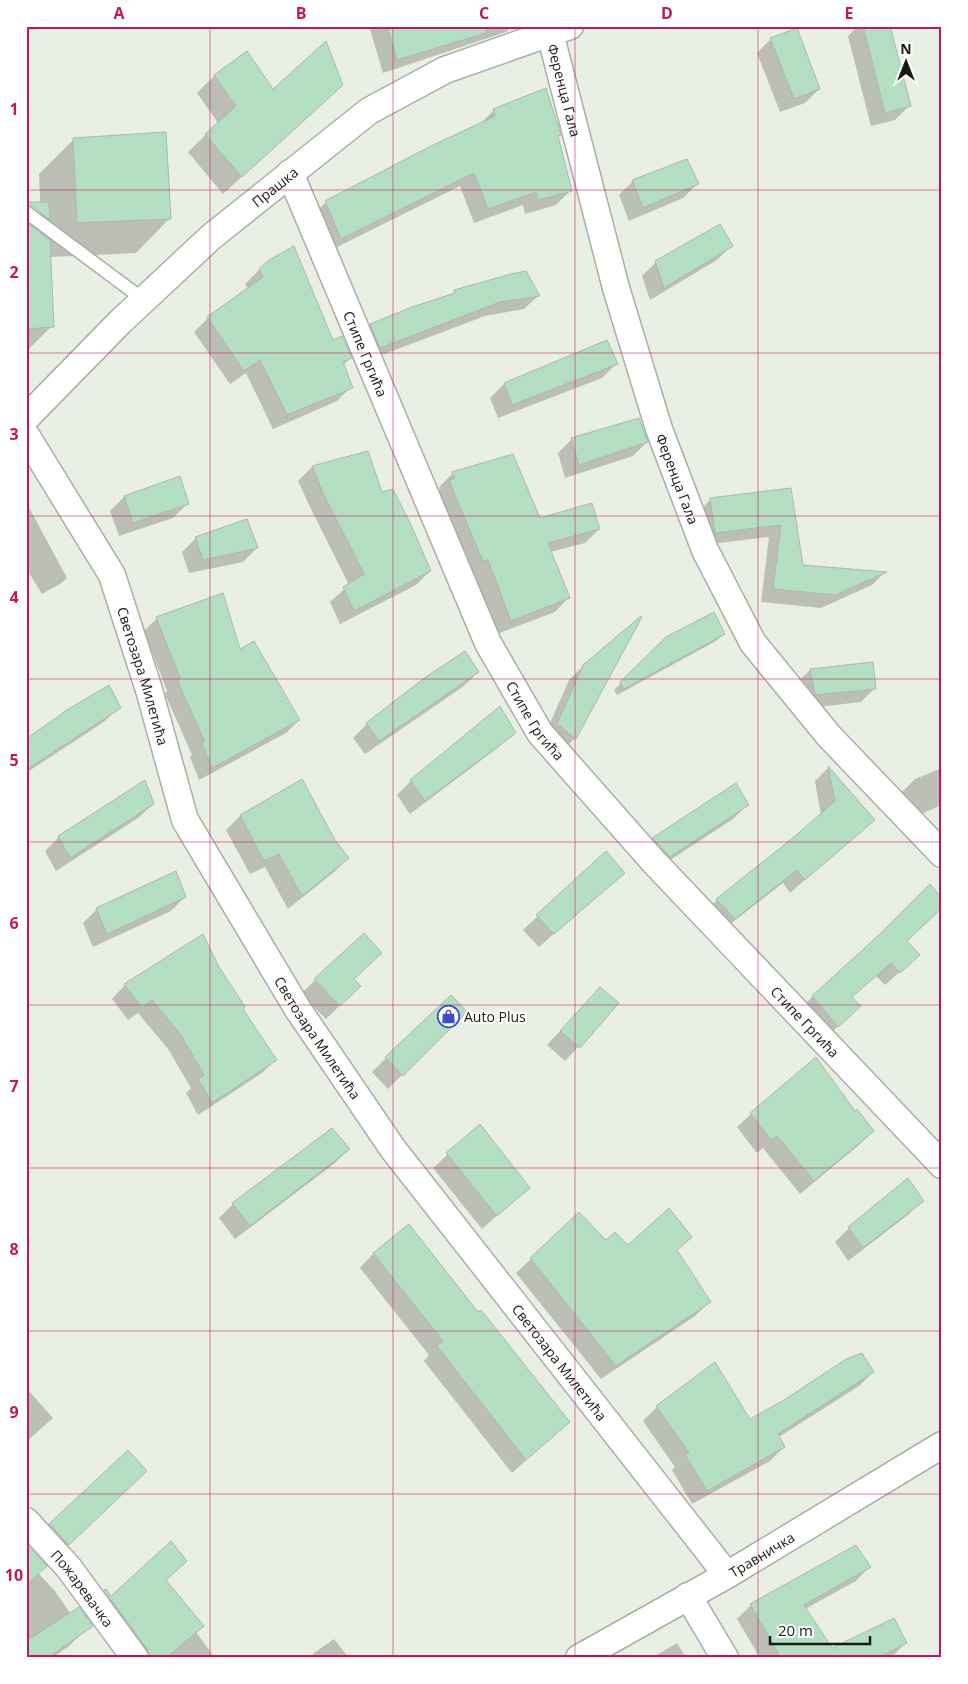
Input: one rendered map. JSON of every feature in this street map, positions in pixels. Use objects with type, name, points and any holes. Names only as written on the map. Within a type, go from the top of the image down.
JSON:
[{"type":"street","name":"Прашка","points":[[26,418],[144,300],[211,237],[369,111],[445,70],[560,30]]},
{"type":"street","name":"Ференца Гала","points":[[560,30],[616,288],[659,429],[706,550],[753,643],[829,736],[942,854]]},
{"type":"street","name":"Стипе Гргића","points":[[290,173],[488,643],[540,733],[653,861],[942,1164]]},
{"type":"street","name":"Светозара Милетића","points":[[26,435],[112,576],[149,690],[185,820],[297,1008],[393,1149],[727,1575]]},
{"type":"street","name":"Травничка","points":[[579,1658],[727,1575],[942,1445]]},
{"type":"street","name":"Пожаревачка","points":[[26,1521],[69,1568],[135,1658]]},
{"type":"street","points":[[688,1596],[725,1658]]},
{"type":"lane","points":[[26,207],[26,212],[144,300]]},
{"type":"building","points":[[387,26],[485,26],[486,33],[397,60]]},
{"type":"building","points":[[863,26],[890,26],[911,106],[885,113]]},
{"type":"building","points":[[797,28],[820,89],[794,99],[770,38]]},
{"type":"building","points":[[326,41],[343,85],[242,177],[205,134],[236,106],[214,75],[247,51],[273,89]]},
{"type":"building","points":[[546,88],[561,135],[558,136],[572,191],[538,200],[536,192],[488,209],[474,173],[341,239],[325,201],[431,146],[495,116],[493,109]]},
{"type":"building","points":[[166,132],[171,219],[77,223],[73,138]]},
{"type":"building","points":[[687,159],[699,184],[643,208],[632,180]]},
{"type":"building","points":[[26,202],[49,202],[50,220],[31,205],[26,204]]},
{"type":"building","points":[[26,222],[50,240],[54,327],[26,329]]},
{"type":"building","points":[[720,224],[733,246],[664,288],[655,261]]},
{"type":"building","points":[[294,246],[333,340],[342,336],[352,358],[343,362],[353,388],[287,415],[260,360],[244,371],[207,317],[263,277],[259,269],[269,260]]},
{"type":"building","points":[[526,271],[540,296],[500,302],[380,348],[370,324],[412,307],[455,293],[454,290]]},
{"type":"building","points":[[607,340],[618,364],[512,405],[504,383]]},
{"type":"building","points":[[639,418],[648,442],[579,465],[571,438]]},
{"type":"building","points":[[368,451],[382,492],[393,489],[431,571],[354,611],[343,587],[364,574],[323,493],[312,466]]},
{"type":"building","points":[[513,454],[540,518],[592,503],[600,529],[548,543],[570,598],[511,621],[488,560],[483,561],[449,481],[455,478],[452,472]]},
{"type":"building","points":[[180,476],[189,504],[133,523],[124,496]]},
{"type":"building","points":[[791,488],[803,565],[887,572],[835,595],[773,589],[781,525],[715,533],[710,498]]},
{"type":"building","points":[[247,519],[258,548],[203,560],[195,537]]},
{"type":"building","points":[[223,593],[240,649],[254,641],[300,720],[212,768],[202,743],[205,742],[177,680],[180,678],[156,617]]},
{"type":"building","points":[[714,612],[725,634],[624,689],[620,682],[666,637]]},
{"type":"building","points":[[641,616],[576,739],[557,724],[583,665]]},
{"type":"building","points":[[465,651],[479,672],[379,741],[366,723],[427,676]]},
{"type":"building","points":[[873,662],[876,689],[815,695],[810,669]]},
{"type":"building","points":[[109,685],[121,708],[26,770],[26,739],[67,710]]},
{"type":"building","points":[[500,706],[516,733],[425,801],[410,780]]},
{"type":"building","points":[[828,766],[875,820],[805,880],[797,870],[735,919],[716,899],[794,837],[835,801]]},
{"type":"building","points":[[302,779],[335,840],[349,858],[302,896],[279,854],[264,861],[240,815]]},
{"type":"building","points":[[145,780],[154,804],[70,858],[58,836]]},
{"type":"building","points":[[736,783],[749,805],[670,857],[652,838]]},
{"type":"building","points":[[606,851],[625,873],[554,934],[536,915]]},
{"type":"building","points":[[176,871],[186,897],[107,934],[96,908]]},
{"type":"building","points":[[930,884],[942,898],[942,908],[907,941],[920,955],[900,973],[891,963],[852,997],[861,1006],[838,1027],[812,996],[881,933]]},
{"type":"building","points":[[364,933],[382,953],[354,979],[361,986],[340,1006],[314,979]]},
{"type":"building","points":[[203,934],[218,965],[245,1007],[243,1009],[277,1060],[212,1103],[198,1079],[204,1075],[181,1035],[152,1000],[142,1008],[124,984]]},
{"type":"building","points":[[600,987],[619,1003],[580,1048],[560,1031]]},
{"type":"building","points":[[451,995],[467,1012],[403,1076],[385,1057]]},
{"type":"building","points":[[816,1057],[855,1111],[857,1109],[874,1131],[814,1181],[777,1136],[771,1140],[750,1113]]},
{"type":"building","points":[[480,1124],[530,1188],[497,1216],[446,1153]]},
{"type":"building","points":[[332,1128],[350,1149],[250,1226],[232,1203]]},
{"type":"building","points":[[908,1178],[924,1201],[863,1248],[848,1227]]},
{"type":"building","points":[[669,1208],[692,1237],[677,1250],[711,1302],[616,1366],[530,1258],[579,1212],[606,1240],[615,1232],[628,1245]]},
{"type":"building","points":[[409,1224],[478,1312],[481,1310],[570,1422],[526,1460],[437,1346],[443,1341],[373,1253]]},
{"type":"building","points":[[862,1353],[874,1372],[778,1434],[785,1447],[707,1491],[685,1455],[689,1453],[656,1406],[715,1362],[750,1419],[784,1400],[846,1359]]},
{"type":"building","points":[[128,1450],[147,1471],[69,1545],[49,1524]]},
{"type":"building","points":[[171,1541],[187,1561],[166,1580],[204,1626],[166,1658],[150,1658],[147,1649],[104,1590],[106,1589],[111,1596]]},
{"type":"building","points":[[856,1545],[871,1567],[804,1605],[832,1648],[894,1618],[907,1643],[878,1658],[781,1658],[750,1604]]},
{"type":"building","points":[[26,1546],[47,1566],[26,1585]]},
{"type":"building","points":[[79,1607],[93,1626],[48,1658],[26,1658],[26,1641]]},
{"type":"place","name":"Auto Plus","points":[[448,1016]]}]
